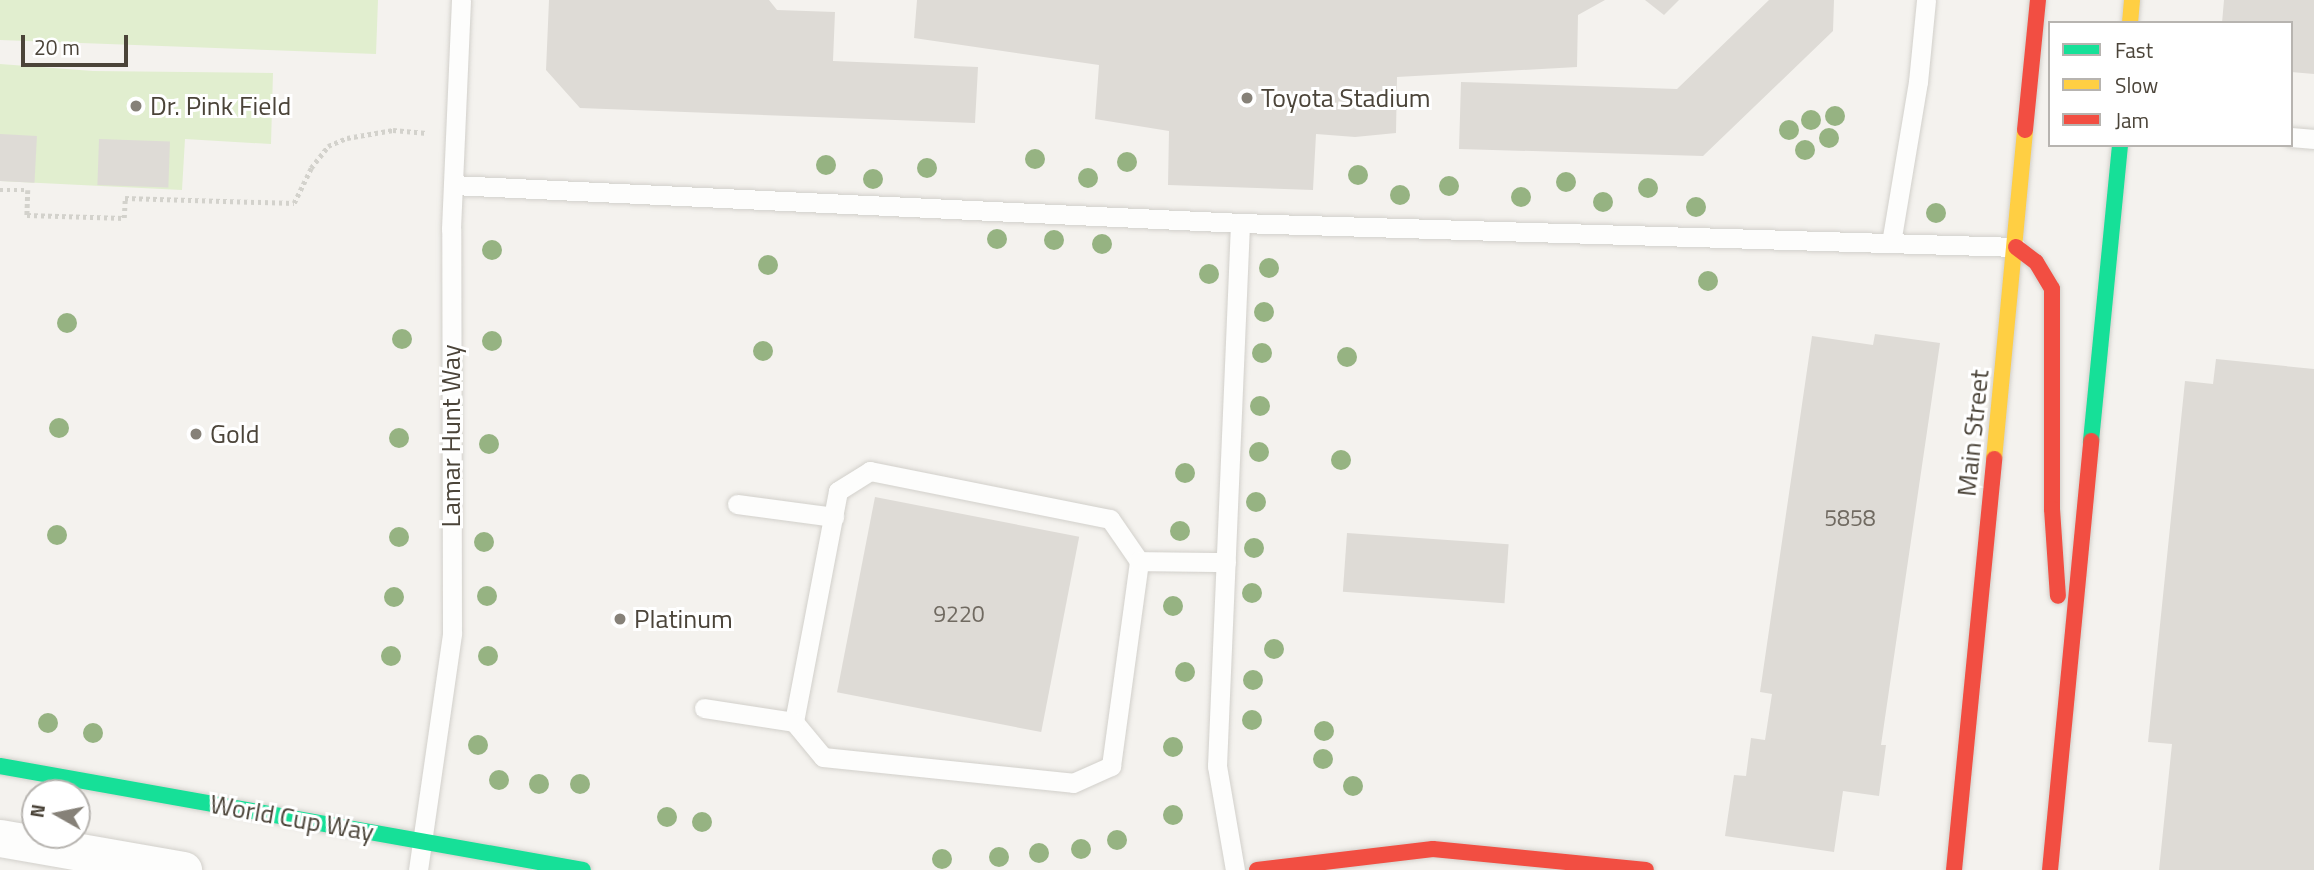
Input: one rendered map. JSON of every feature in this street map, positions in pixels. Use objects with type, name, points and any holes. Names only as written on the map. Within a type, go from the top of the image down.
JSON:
[{"type":"main road","name":"Main Street","points":[[1954,870],[2038,0]]},
{"type":"main road","points":[[2130,21],[2132,0]]},
{"type":"main road","points":[[2050,870],[2120,147]]},
{"type":"main road","points":[[2016,247],[2036,262],[2052,289],[2053,509],[2057,595],[2070,659]]},
{"type":"main road","name":"World Cup Way","points":[[0,766],[583,870]]},
{"type":"main road","points":[[1257,870],[1433,849],[1646,870]]},
{"type":"street","points":[[0,838],[183,870]]},
{"type":"lane","name":"Lamar Hunt Way","points":[[418,870],[452,633],[453,185],[461,0]]},
{"type":"lane","points":[[1891,243],[1918,82],[1926,0]]},
{"type":"lane","points":[[2293,137],[2314,139]]},
{"type":"lane","points":[[453,185],[1240,223],[2016,247]]},
{"type":"lane","points":[[1235,870],[1218,782],[1240,223]]},
{"type":"lane","points":[[704,708],[794,722],[823,757],[1073,783],[1111,766],[1139,561],[1110,519],[870,471],[838,491],[794,722]]},
{"type":"lane","points":[[737,504],[834,517]]},
{"type":"lane","points":[[1139,561],[1226,562]]},
{"type":"path","points":[[0,190],[28,190],[27,215],[124,218],[125,198],[294,203],[311,168],[328,146],[347,138],[393,130],[455,137]]},
{"type":"green space","points":[[0,0],[378,0],[376,54],[0,40]]},
{"type":"green space","name":"Dr. Pink Field","points":[[0,64],[93,71],[273,73],[271,144],[185,139],[182,190],[0,181]]},
{"type":"building","points":[[549,0],[769,0],[777,10],[835,12],[833,61],[978,67],[975,123],[580,108],[546,70]]},
{"type":"building","name":"Toyota Stadium","points":[[917,0],[1605,0],[1578,15],[1577,67],[1397,77],[1396,133],[1355,137],[1316,134],[1313,190],[1168,185],[1169,131],[1095,119],[1099,65],[914,38]]},
{"type":"building","points":[[1645,0],[1679,0],[1664,15]]},
{"type":"building","points":[[1769,0],[1834,0],[1833,31],[1703,156],[1459,149],[1461,82],[1677,89]]},
{"type":"building","points":[[2224,0],[2314,0],[2314,74],[2293,72],[2293,21],[2222,21]]},
{"type":"building","points":[[0,134],[37,136],[34,183],[0,181]]},
{"type":"building","points":[[99,139],[170,141],[168,187],[97,185]]},
{"type":"building","points":[[1875,334],[1940,343],[1881,745],[1886,745],[1879,796],[1843,791],[1834,852],[1725,836],[1734,775],[1746,776],[1751,738],[1765,740],[1772,694],[1760,692],[1812,336],[1873,345]]},
{"type":"building","points":[[2216,359],[2314,369],[2314,870],[2159,870],[2172,744],[2148,742],[2185,381],[2213,384]]},
{"type":"building","points":[[875,497],[1079,537],[1041,732],[837,692]]},
{"type":"building","points":[[1347,533],[1509,544],[1504,603],[1343,592]]},
{"type":"traffic: fast","points":[[2091,441],[2120,147]]},
{"type":"traffic: fast","points":[[0,766],[583,870]]},
{"type":"traffic: slow","points":[[2130,21],[2132,0]]},
{"type":"traffic: slow","points":[[1994,459],[2025,130]]},
{"type":"traffic: jam","points":[[2025,130],[2038,0]]},
{"type":"traffic: jam","points":[[2016,247],[2036,262],[2052,289],[2052,509],[2058,596]]},
{"type":"traffic: jam","points":[[2050,870],[2091,441]]},
{"type":"traffic: jam","points":[[1954,870],[1994,459]]},
{"type":"traffic: jam","points":[[1257,870],[1433,849],[1646,870]]},
{"type":"place","name":"Toyota Stadium","points":[[1247,98]]},
{"type":"place","name":"Dr. Pink Field","points":[[136,106]]},
{"type":"place","name":"Gold","points":[[196,434]]},
{"type":"place","name":"Platinum","points":[[620,619]]}]
